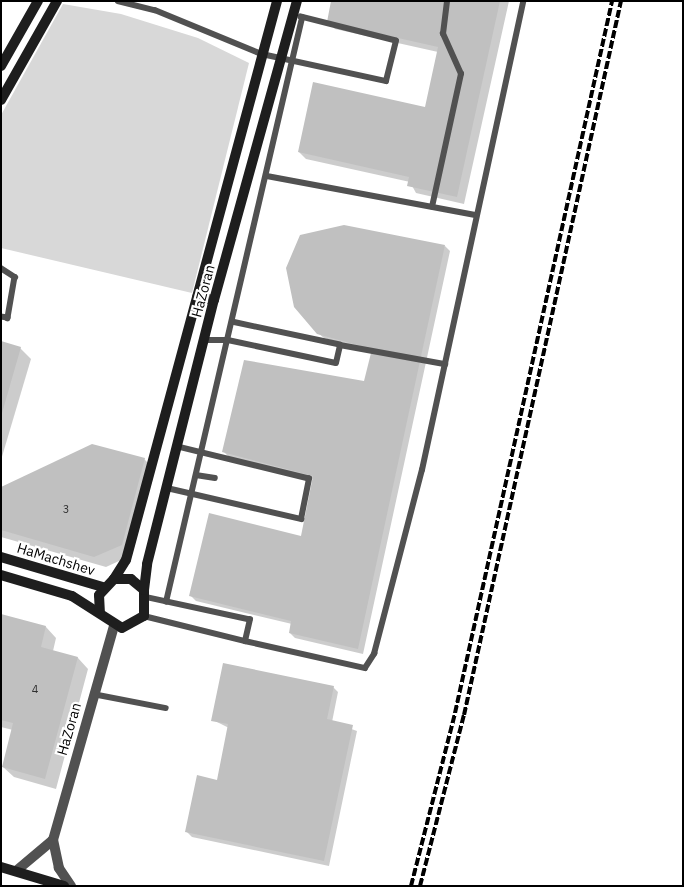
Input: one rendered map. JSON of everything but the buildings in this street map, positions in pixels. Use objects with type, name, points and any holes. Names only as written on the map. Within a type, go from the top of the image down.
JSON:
[{"type":"street","points":[[1,66],[38,1]]},
{"type":"street","points":[[1,100],[57,1]]},
{"type":"street","name":"HaZoran","points":[[114,579],[126,560],[277,1]]},
{"type":"street","name":"HaZoran","points":[[146,594],[146,564],[178,447],[214,300],[282,59],[298,16],[297,1]]},
{"type":"street","points":[[196,297],[214,300]]},
{"type":"street","name":"HaMachshev","points":[[1,557],[103,587]]},
{"type":"street","points":[[1,574],[72,596],[100,612],[114,626],[131,626],[144,616],[146,594],[131,579],[114,579],[103,587],[100,612]]},
{"type":"street","name":"HaZoran","points":[[71,886],[59,868],[53,840],[93,694],[114,626]]},
{"type":"street","points":[[16,871],[53,840]]},
{"type":"street","points":[[1,867],[64,886]]},
{"type":"lane","points":[[118,1],[155,10],[262,54],[282,59],[295,58],[386,80],[396,41],[298,16],[295,58],[202,453],[190,494],[166,602]]},
{"type":"lane","points":[[432,207],[461,74],[443,34],[447,1]]},
{"type":"lane","points":[[144,616],[365,668],[374,654],[445,364],[522,1]]},
{"type":"lane","points":[[267,176],[476,215]]},
{"type":"lane","points":[[1,268],[15,277],[15,286],[8,318],[1,317]]},
{"type":"lane","points":[[232,322],[340,345],[445,364]]},
{"type":"lane","points":[[204,340],[228,340],[336,363],[340,345]]},
{"type":"lane","points":[[167,488],[301,518],[309,480],[178,447]]},
{"type":"lane","points":[[196,475],[215,478]]},
{"type":"lane","points":[[146,594],[166,602],[250,620],[245,641]]},
{"type":"lane","points":[[93,694],[166,708]]},
{"type":"shaded area","points":[[63,4],[121,14],[198,38],[249,63],[192,293],[1,248],[1,115]]},
{"type":"railway","points":[[411,886],[455,713],[612,1]]},
{"type":"railway","points":[[420,886],[464,715],[621,1]]}]
